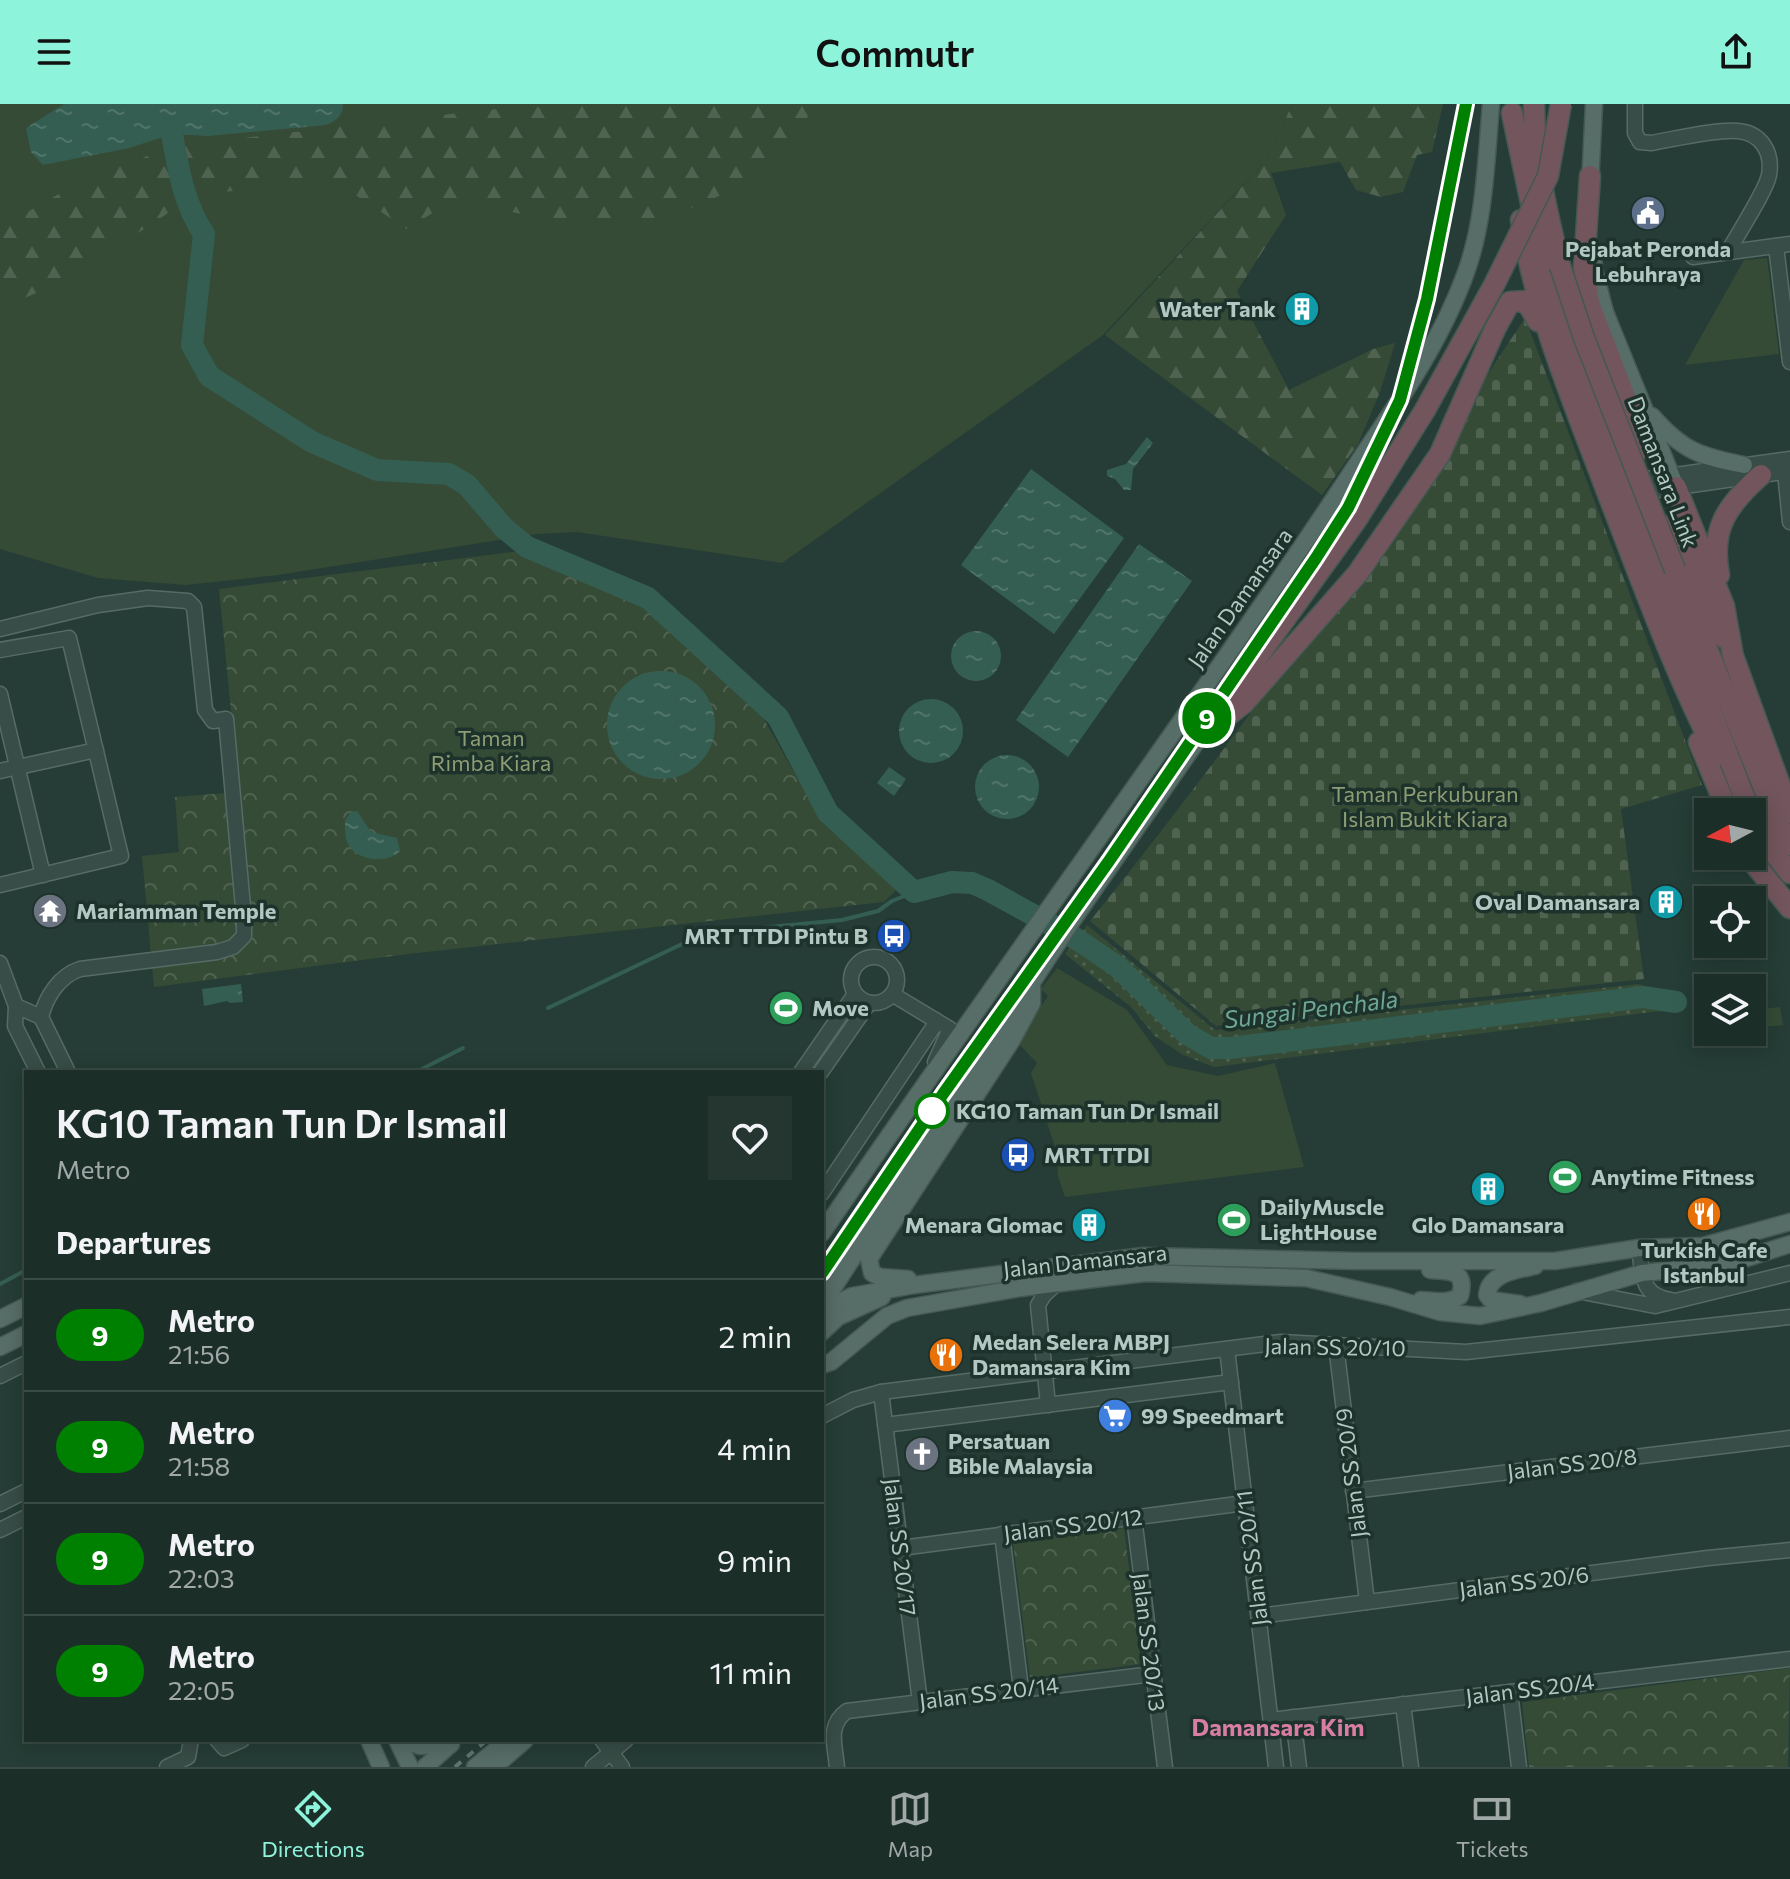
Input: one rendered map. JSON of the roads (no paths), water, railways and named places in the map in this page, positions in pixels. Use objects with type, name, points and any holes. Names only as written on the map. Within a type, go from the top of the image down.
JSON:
[{"type":"highway","name":"Damansara Link","points":[[1534,104],[1534,129],[1543,196],[1560,266],[1584,338],[1675,570],[1790,845]]},
{"type":"highway","points":[[1199,738],[1357,519],[1425,410],[1494,285],[1548,176],[1561,104]]},
{"type":"highway","points":[[1512,108],[1516,189],[1529,271],[1554,349],[1692,707],[1739,798]]},
{"type":"highway","points":[[1512,108],[1546,274],[1607,442],[1743,794],[1767,845],[1790,873]]},
{"type":"highway","points":[[1590,176],[1584,267],[1589,303],[1641,439],[1637,451],[1623,456],[1607,442]]},
{"type":"highway","points":[[1199,738],[1244,703],[1358,573],[1440,454],[1510,302],[1526,301],[1554,349]]},
{"type":"highway","points":[[1733,656],[1716,559],[1718,529],[1752,470]]},
{"type":"highway","points":[[1673,481],[1724,606]]},
{"type":"highway","points":[[1650,549],[1652,531],[1665,526],[1679,532],[1712,616],[1733,656],[1790,813]]},
{"type":"highway","points":[[1692,707],[1703,755],[1722,798]]},
{"type":"highway","points":[[1759,870],[1790,908]]},
{"type":"main road","name":"Jalan Damansara","points":[[824,1230],[1312,532],[1390,416],[1442,331],[1466,272],[1483,199],[1491,104]]},
{"type":"main road","points":[[1594,104],[1590,176],[1594,270],[1605,312],[1673,481]]},
{"type":"main road","points":[[1643,406],[1671,438],[1686,447],[1705,457],[1752,470]]},
{"type":"main road","name":"Jalan Damansara","points":[[829,1284],[1072,921],[1199,738]]},
{"type":"main road","points":[[941,1280],[880,1277],[872,1273],[869,1259],[1012,1040],[1032,1003],[1032,982]]},
{"type":"main road","name":"Jalan Damansara","points":[[824,1307],[852,1296],[941,1280],[1144,1256],[1357,1261],[1555,1261],[1639,1248],[1703,1246],[1790,1222]]},
{"type":"main road","name":"Jalan Damansara","points":[[824,1364],[831,1362],[887,1316],[907,1308],[1020,1288],[1146,1273],[1306,1278],[1440,1312],[1464,1316],[1500,1314],[1642,1273],[1725,1265],[1790,1244]]},
{"type":"main road","points":[[829,1284],[877,1246]]},
{"type":"main road","points":[[1357,1261],[1390,1269],[1450,1271],[1462,1281],[1460,1296],[1454,1300],[1390,1297]]},
{"type":"main road","points":[[1541,1303],[1497,1302],[1487,1295],[1488,1287],[1498,1277],[1555,1261]]},
{"type":"main road","points":[[824,1330],[854,1308],[914,1285]]},
{"type":"main road","points":[[0,1319],[24,1307]]},
{"type":"main road","points":[[0,1347],[24,1335]]},
{"type":"main road","points":[[824,1347],[830,1350],[848,1346]]},
{"type":"main road","points":[[370,1742],[379,1764]]},
{"type":"main road","points":[[401,1742],[410,1767]]},
{"type":"main road","points":[[407,1742],[420,1746],[453,1742]]},
{"type":"main road","points":[[425,1767],[453,1742]]},
{"type":"main road","points":[[475,1767],[506,1742]]},
{"type":"main road","points":[[494,1767],[523,1742]]},
{"type":"street","points":[[1635,104],[1635,133],[1640,142],[1736,131],[1756,135],[1765,146],[1769,177],[1728,252]]},
{"type":"street","points":[[1693,257],[1783,245],[1790,362]]},
{"type":"street","points":[[1626,488],[1788,467],[1790,522]]},
{"type":"street","points":[[0,629],[98,605],[148,598],[188,601],[194,607],[205,710],[213,721],[226,719],[244,936],[233,947],[217,952],[71,972],[51,992],[41,1017],[67,1070]]},
{"type":"street","points":[[0,650],[69,638],[121,856],[0,885]]},
{"type":"street","points":[[0,694],[43,875]]},
{"type":"street","points":[[0,771],[96,750]]},
{"type":"street","points":[[873,956],[892,965],[897,979],[892,994],[880,1003],[869,1003],[855,994],[850,981],[859,961],[873,956]]},
{"type":"street","points":[[0,963],[16,1006],[7,1027]]},
{"type":"street","points":[[802,1070],[855,994]]},
{"type":"street","points":[[892,994],[950,1029],[929,1077]]},
{"type":"street","points":[[822,1070],[869,1003]]},
{"type":"street","points":[[16,1006],[41,1017]]},
{"type":"street","points":[[7,1027],[41,1017]]},
{"type":"street","points":[[824,1190],[934,1026],[935,1020]]},
{"type":"street","points":[[7,1027],[37,1070]]},
{"type":"street","points":[[1639,1248],[1642,1273],[1650,1294],[1679,1300]]},
{"type":"street","points":[[1577,1291],[1623,1298],[1646,1306],[1790,1273]]},
{"type":"street","points":[[1048,1405],[1038,1305],[1056,1284]]},
{"type":"street","points":[[1020,1288],[1038,1305]]},
{"type":"street","name":"Jalan SS 20/10","points":[[824,1414],[853,1400],[881,1392],[1281,1342],[1466,1352],[1790,1317]]},
{"type":"street","name":"Jalan SS 20/9","points":[[1336,1345],[1367,1602]]},
{"type":"street","name":"Jalan SS 20/11","points":[[1227,1349],[1276,1767]]},
{"type":"street","points":[[0,1376],[24,1364]]},
{"type":"street","points":[[885,1425],[1231,1382]]},
{"type":"street","name":"Jalan SS 20/17","points":[[881,1392],[920,1702]]},
{"type":"street","name":"Jalan SS 20/8","points":[[1353,1491],[1790,1438]]},
{"type":"street","points":[[0,1504],[24,1492]]},
{"type":"street","name":"Jalan SS 20/12","points":[[901,1548],[1245,1503]]},
{"type":"street","name":"Jalan SS 20/13","points":[[1134,1517],[1165,1767]]},
{"type":"street","points":[[0,1530],[24,1518]]},
{"type":"street","points":[[1002,1534],[1021,1689]]},
{"type":"street","name":"Jalan SS 20/6","points":[[1259,1616],[1790,1550]]},
{"type":"street","name":"Jalan SS 20/4","points":[[1271,1720],[1790,1659]]},
{"type":"street","name":"Jalan SS 20/14","points":[[837,1767],[833,1727],[847,1711],[1153,1674]]},
{"type":"street","points":[[1510,1692],[1519,1767]]},
{"type":"street","points":[[1403,1704],[1411,1767]]},
{"type":"street","points":[[1293,1717],[1299,1767]]},
{"type":"street","points":[[167,1767],[188,1757],[191,1742]]},
{"type":"street","points":[[219,1742],[224,1748],[238,1742]]},
{"type":"street","points":[[593,1767],[606,1746],[622,1767]]},
{"type":"water","points":[[64,104],[343,104],[338,118],[326,125],[208,136],[172,134],[129,148],[43,165],[31,152],[26,128]]},
{"type":"water","points":[[1147,437],[1153,443],[1133,469],[1131,490],[1124,490],[1115,479],[1107,476],[1107,470],[1126,464]]},
{"type":"water","points":[[1031,469],[1124,538],[1054,634],[961,565]]},
{"type":"water","points":[[1139,544],[1192,581],[1068,757],[1016,720]]},
{"type":"water","points":[[976,631],[994,638],[1001,656],[994,674],[976,681],[958,674],[951,656],[958,638]]},
{"type":"water","points":[[661,671],[682,675],[699,687],[711,704],[715,725],[711,746],[699,763],[682,775],[661,779],[640,775],[623,763],[611,746],[607,725],[611,704],[623,687],[640,675]]},
{"type":"water","points":[[931,699],[949,705],[957,713],[963,731],[957,749],[949,757],[931,763],[913,757],[905,749],[899,731],[905,713],[913,705]]},
{"type":"water","points":[[1007,755],[1025,761],[1033,769],[1039,787],[1033,805],[1025,813],[1007,819],[989,813],[981,805],[975,787],[981,769],[989,761]]},
{"type":"water","points":[[889,767],[906,779],[894,796],[877,783]]},
{"type":"water","points":[[357,811],[371,832],[397,838],[400,851],[387,858],[372,859],[351,848],[346,840],[345,821],[351,812]]},
{"type":"water","points":[[241,984],[243,1002],[227,1001],[204,1006],[202,989]]},
{"type":"waterway","points":[[172,134],[187,199],[204,234],[192,345],[209,376],[312,442],[377,470],[449,474],[467,485],[504,528],[527,547],[648,598],[778,717],[828,813],[914,892],[952,882],[972,883],[988,890],[1075,938],[1118,967],[1187,1034],[1211,1048],[1643,997],[1676,1002]]},
{"type":"waterway","name":"Sungai Penchala","points":[[548,1008],[680,945],[730,931],[842,920],[878,911],[914,892]]},
{"type":"waterway","name":"Sungai Penchala","points":[[420,1070],[463,1048]]},
{"type":"waterway","name":"Sungai Penchala","points":[[0,1284],[24,1271]]},
{"type":"railway","points":[[824,1270],[943,1094],[1109,861],[1348,508],[1400,400],[1427,299],[1466,104]]},
{"type":"railway","points":[[455,1767],[485,1742]]},
{"type":"metro line","name":"9","points":[[824,1270],[943,1094],[1109,861],[1348,508],[1400,400],[1427,299],[1466,104]]},
{"type":"place","name":"Pejabat Peronda Lebuhraya","points":[[1648,213]]},
{"type":"place","name":"Water Tank","points":[[1302,309]]},
{"type":"place","name":"Oval Damansara","points":[[1666,902]]},
{"type":"place","name":"Mariamman Temple","points":[[50,911]]},
{"type":"place","name":"MRT TTDI Pintu B","points":[[894,936]]},
{"type":"place","name":"Move","points":[[786,1008]]},
{"type":"place","name":"KG10 Taman Tun Dr Ismail","points":[[932,1111]]},
{"type":"place","name":"MRT TTDI","points":[[1018,1155]]},
{"type":"place","name":"Anytime Fitness","points":[[1565,1177]]},
{"type":"place","name":"Glo Damansara","points":[[1488,1189]]},
{"type":"place","name":"Turkish Cafe Istanbul","points":[[1704,1214]]},
{"type":"place","name":"DailyMuscle LightHouse","points":[[1234,1220]]},
{"type":"place","name":"Menara Glomac","points":[[1089,1225]]},
{"type":"place","name":"Medan Selera MBPJ Damansara Kim","points":[[946,1355]]},
{"type":"place","name":"99 Speedmart","points":[[1115,1416]]},
{"type":"place","name":"Persatuan Bible Malaysia","points":[[922,1454]]},
{"type":"district","name":"Damansara Kim","points":[[1278,1728]]},
{"type":"park label","name":"Taman Rimba Kiara","points":[[491,750]]},
{"type":"park label","name":"Taman Perkuburan Islam Bukit Kiara","points":[[1425,806]]}]
